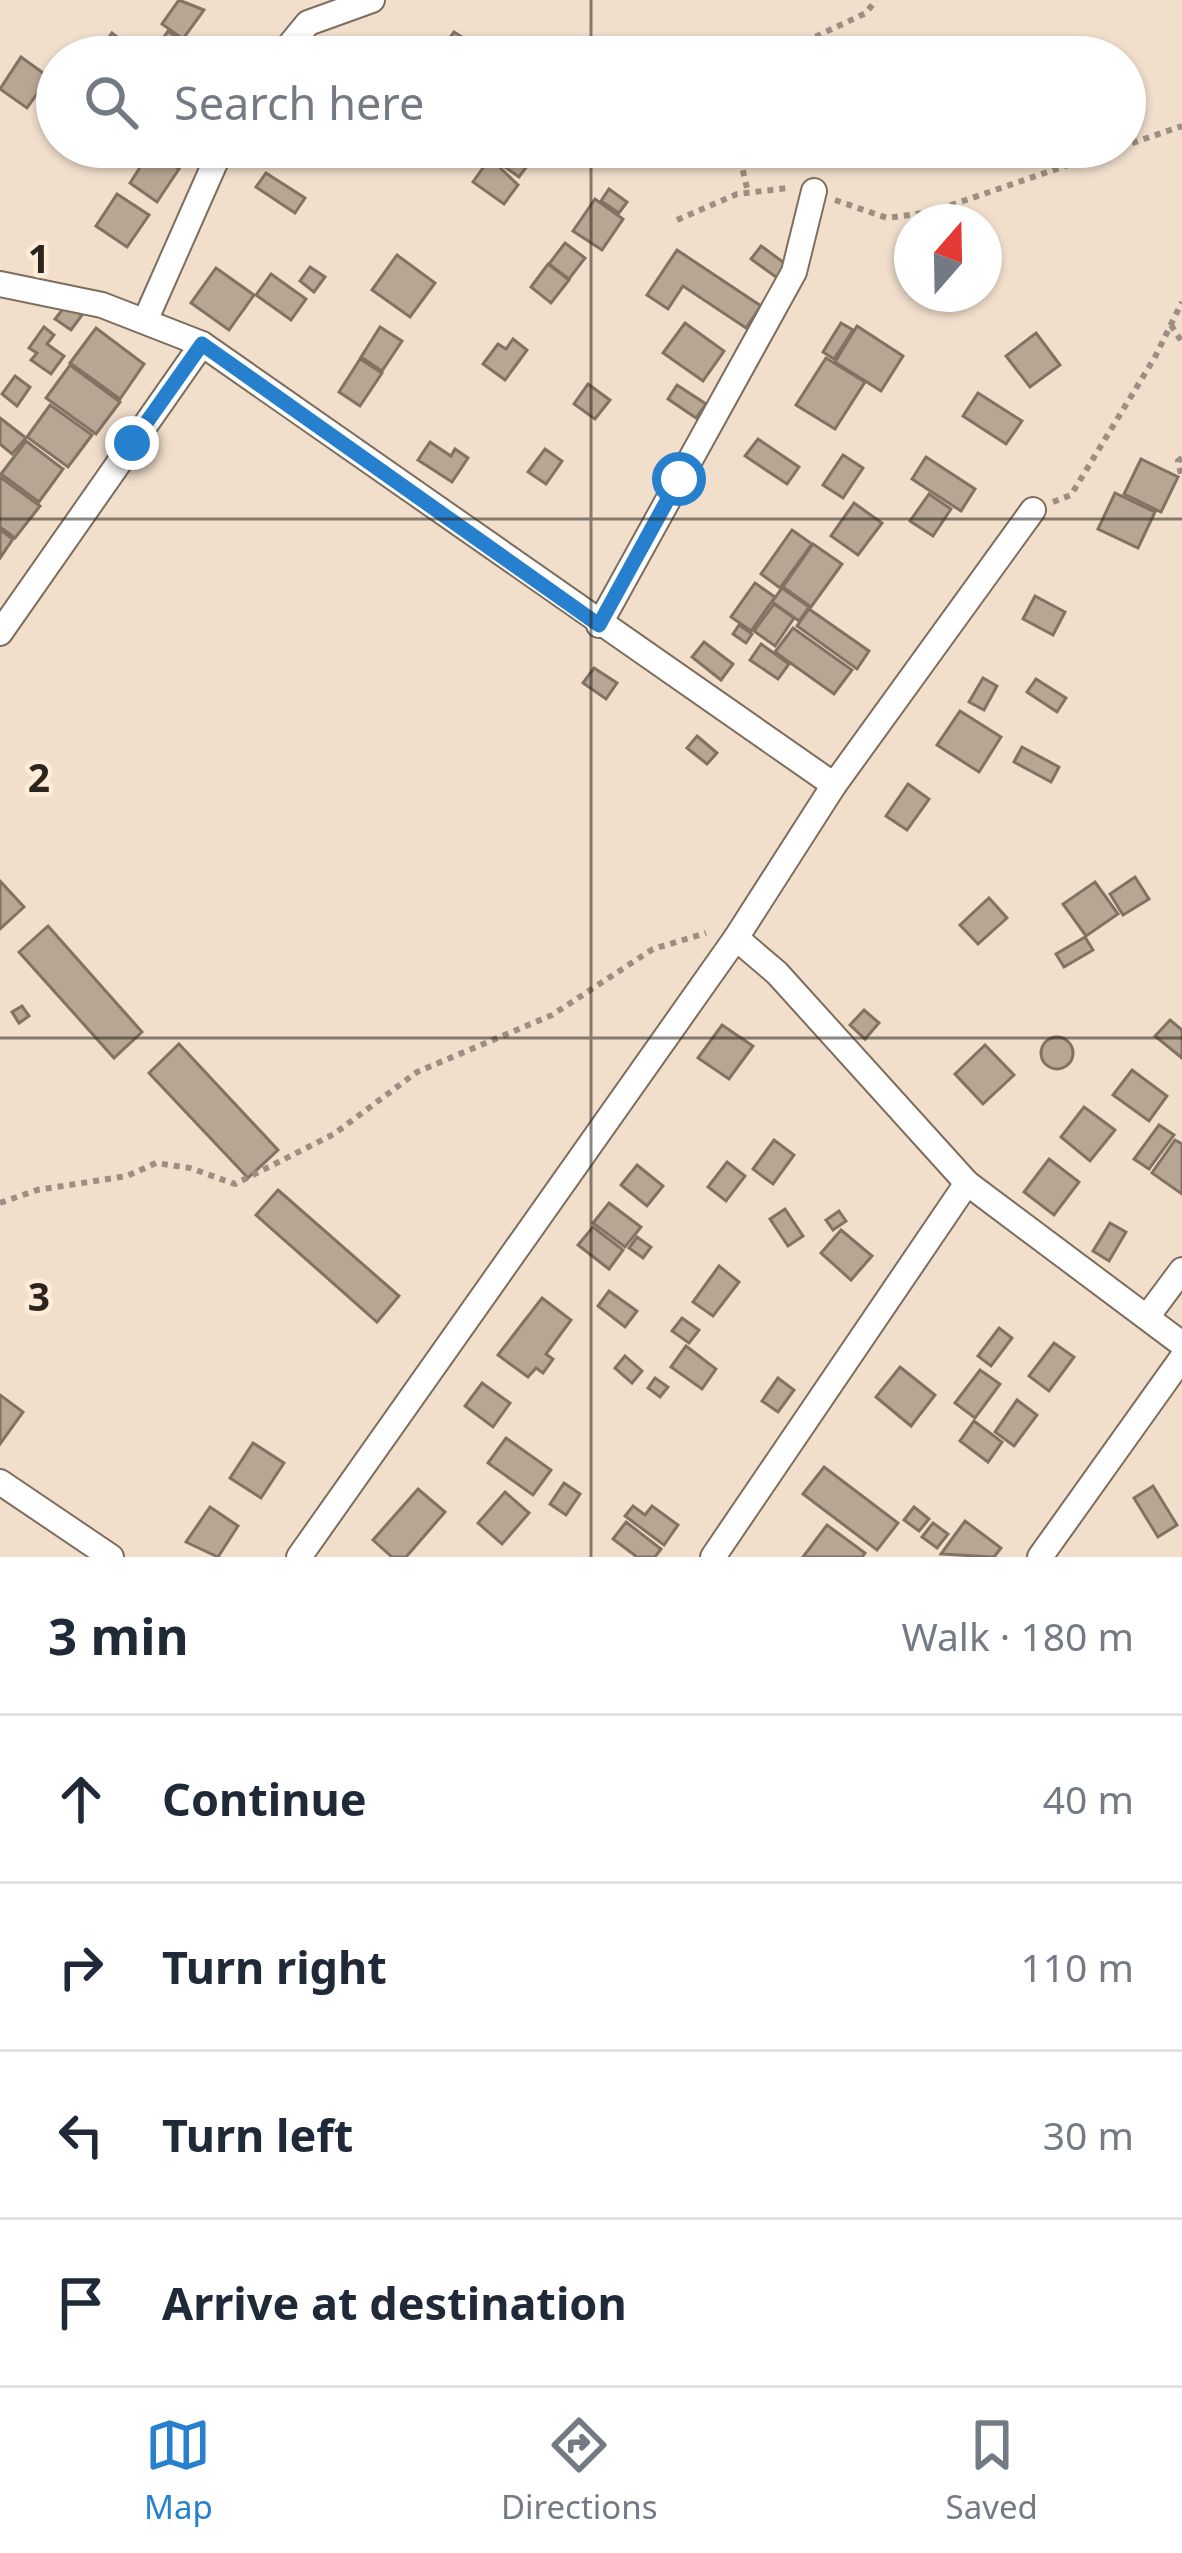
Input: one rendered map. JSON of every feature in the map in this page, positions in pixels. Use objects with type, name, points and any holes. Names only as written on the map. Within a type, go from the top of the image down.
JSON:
[{"type":"street","points":[[297,36],[308,23],[372,0]]},
{"type":"street","points":[[145,321],[213,168]]},
{"type":"street","points":[[599,625],[794,272],[814,191]]},
{"type":"street","points":[[0,284],[102,305],[202,344],[834,785]]},
{"type":"street","points":[[0,633],[202,344]]},
{"type":"street","points":[[299,1557],[736,938],[834,785],[1033,510]]},
{"type":"street","points":[[736,938],[777,973],[967,1183],[1182,1344]]},
{"type":"street","points":[[713,1557],[967,1183]]},
{"type":"street","points":[[1147,1317],[1182,1270]]},
{"type":"street","points":[[1040,1557],[1182,1358]]},
{"type":"street","points":[[0,1482],[111,1557]]},
{"type":"path","points":[[817,36],[866,13],[876,0]]},
{"type":"path","points":[[1146,138],[1182,126]]},
{"type":"path","points":[[742,168],[748,192]]},
{"type":"path","points":[[677,220],[748,192],[775,187],[814,191],[887,218],[931,212],[1059,168]]},
{"type":"path","points":[[1033,510],[1071,495],[1182,302]]},
{"type":"path","points":[[1171,325],[1182,342]]},
{"type":"path","points":[[1182,458],[1182,478]]},
{"type":"path","points":[[0,1203],[37,1190],[127,1175],[156,1163],[190,1168],[235,1184],[334,1135],[417,1072],[552,1015],[652,949],[707,932],[736,938]]},
{"type":"building","points":[[179,0],[204,10],[185,36],[162,24]]},
{"type":"building","points":[[21,57],[36,68],[36,95],[27,108],[0,89]]},
{"type":"building","points":[[140,168],[179,169],[157,202],[130,183]]},
{"type":"building","points":[[483,168],[500,168],[518,185],[504,204],[473,182]]},
{"type":"building","points":[[266,173],[305,198],[295,213],[256,187]]},
{"type":"building","points":[[609,189],[627,202],[619,213],[601,201]]},
{"type":"building","points":[[117,194],[149,215],[127,247],[96,226]]},
{"type":"building","points":[[595,199],[623,219],[602,250],[573,231]]},
{"type":"building","points":[[565,243],[585,258],[569,279],[549,264]]},
{"type":"building","points":[[761,246],[790,267],[780,280],[751,259]]},
{"type":"building","points":[[677,250],[761,306],[746,328],[683,286],[668,309],[647,295]]},
{"type":"building","points":[[397,255],[435,283],[410,317],[372,290]]},
{"type":"building","points":[[548,264],[569,280],[551,303],[531,287]]},
{"type":"building","points":[[310,267],[325,277],[314,292],[300,281]]},
{"type":"building","points":[[216,268],[254,295],[229,330],[191,303]]},
{"type":"building","points":[[271,274],[306,299],[291,320],[256,295]]},
{"type":"building","points":[[67,304],[82,315],[71,330],[55,319]]},
{"type":"building","points":[[685,323],[724,351],[703,381],[663,353]]},
{"type":"building","points":[[841,323],[853,330],[834,359],[823,352]]},
{"type":"building","points":[[857,326],[903,356],[881,391],[835,362]]},
{"type":"building","points":[[44,327],[54,335],[47,344],[64,356],[51,374],[31,360],[37,353],[29,348]]},
{"type":"building","points":[[380,327],[402,341],[382,371],[361,357]]},
{"type":"building","points":[[96,328],[144,364],[120,399],[70,363]]},
{"type":"building","points":[[1036,333],[1060,365],[1030,387],[1006,356]]},
{"type":"building","points":[[513,339],[527,350],[505,380],[483,364],[498,344],[506,349]]},
{"type":"building","points":[[826,358],[865,382],[835,429],[796,405]]},
{"type":"building","points":[[360,359],[382,373],[360,406],[339,392]]},
{"type":"building","points":[[70,365],[120,402],[96,434],[46,398]]},
{"type":"building","points":[[15,376],[30,387],[17,406],[2,394]]},
{"type":"building","points":[[588,384],[610,400],[595,419],[574,404]]},
{"type":"building","points":[[677,385],[706,404],[696,418],[668,399]]},
{"type":"building","points":[[978,393],[1022,421],[1006,444],[963,416]]},
{"type":"building","points":[[50,405],[92,435],[68,467],[27,437]]},
{"type":"building","points":[[0,418],[26,438],[12,454],[0,444]]},
{"type":"building","points":[[758,439],[799,467],[787,484],[745,456]]},
{"type":"building","points":[[26,441],[63,469],[39,502],[1,474]]},
{"type":"building","points":[[430,442],[451,456],[455,449],[468,458],[452,482],[418,460]]},
{"type":"building","points":[[545,449],[562,461],[546,484],[528,472]]},
{"type":"building","points":[[843,455],[863,468],[843,498],[823,485]]},
{"type":"building","points":[[926,457],[975,489],[961,511],[912,479]]},
{"type":"building","points":[[1141,459],[1178,477],[1161,512],[1124,494]]},
{"type":"building","points":[[0,477],[40,506],[15,538],[0,527]]},
{"type":"building","points":[[1115,493],[1155,512],[1138,548],[1098,529]]},
{"type":"building","points":[[929,494],[951,509],[933,536],[910,521]]},
{"type":"building","points":[[854,503],[882,523],[858,555],[831,536]]},
{"type":"building","points":[[0,530],[13,539],[0,558]]},
{"type":"building","points":[[792,530],[812,544],[780,588],[761,574]]},
{"type":"building","points":[[813,544],[842,564],[811,607],[783,587]]},
{"type":"building","points":[[755,583],[775,597],[751,631],[731,617]]},
{"type":"building","points":[[782,588],[809,607],[799,621],[772,602]]},
{"type":"building","points":[[1035,596],[1065,612],[1053,635],[1023,619]]},
{"type":"building","points":[[774,604],[794,618],[775,646],[754,631]]},
{"type":"building","points":[[809,609],[869,651],[857,669],[797,626]]},
{"type":"building","points":[[739,625],[752,634],[746,643],[733,634]]},
{"type":"building","points":[[793,628],[852,670],[834,694],[775,652]]},
{"type":"building","points":[[704,642],[733,664],[721,680],[692,657]]},
{"type":"building","points":[[761,644],[789,664],[778,679],[750,660]]},
{"type":"building","points":[[594,668],[617,683],[606,699],[583,683]]},
{"type":"building","points":[[983,678],[997,686],[984,710],[969,702]]},
{"type":"building","points":[[1036,679],[1066,698],[1057,712],[1027,692]]},
{"type":"building","points":[[960,711],[1001,737],[979,772],[937,745]]},
{"type":"building","points":[[697,736],[717,753],[707,764],[687,748]]},
{"type":"building","points":[[1022,747],[1059,767],[1051,782],[1014,762]]},
{"type":"building","points":[[908,784],[929,799],[907,830],[886,816]]},
{"type":"building","points":[[1135,877],[1149,899],[1123,915],[1110,894]]},
{"type":"building","points":[[0,881],[24,907],[0,929]]},
{"type":"building","points":[[1095,882],[1118,914],[1086,936],[1063,904]]},
{"type":"building","points":[[989,898],[1007,918],[978,944],[960,925]]},
{"type":"building","points":[[48,926],[142,1032],[114,1058],[19,952]]},
{"type":"building","points":[[1085,937],[1093,950],[1064,967],[1056,954]]},
{"type":"building","points":[[22,1006],[29,1016],[19,1023],[12,1012]]},
{"type":"building","points":[[864,1010],[879,1023],[865,1039],[850,1025]]},
{"type":"building","points":[[1170,1020],[1182,1030],[1182,1058],[1155,1036]]},
{"type":"building","points":[[722,1025],[753,1046],[729,1079],[698,1058]]},
{"type":"building","points":[[1057,1037],[1068,1042],[1073,1053],[1068,1064],[1057,1069],[1046,1064],[1041,1053],[1046,1042]]},
{"type":"building","points":[[179,1044],[278,1150],[248,1178],[149,1073]]},
{"type":"building","points":[[985,1045],[1014,1075],[983,1104],[955,1074]]},
{"type":"building","points":[[1132,1070],[1167,1096],[1149,1121],[1113,1095]]},
{"type":"building","points":[[1084,1107],[1115,1130],[1090,1161],[1061,1137]]},
{"type":"building","points":[[1159,1125],[1174,1135],[1149,1169],[1134,1159]]},
{"type":"building","points":[[774,1140],[794,1155],[773,1184],[753,1169]]},
{"type":"building","points":[[1175,1140],[1182,1144],[1182,1194],[1152,1173]]},
{"type":"building","points":[[1049,1159],[1079,1182],[1054,1215],[1024,1192]]},
{"type":"building","points":[[727,1162],[745,1176],[726,1201],[708,1187]]},
{"type":"building","points":[[637,1165],[663,1186],[647,1206],[621,1185]]},
{"type":"building","points":[[278,1190],[399,1296],[377,1322],[256,1215]]},
{"type":"building","points":[[609,1203],[641,1227],[625,1247],[593,1223]]},
{"type":"building","points":[[785,1209],[803,1236],[788,1246],[770,1219]]},
{"type":"building","points":[[839,1211],[846,1221],[833,1230],[826,1220]]},
{"type":"building","points":[[1110,1223],[1126,1232],[1109,1261],[1093,1251]]},
{"type":"building","points":[[593,1227],[623,1250],[609,1269],[578,1245]]},
{"type":"building","points":[[841,1230],[872,1256],[851,1280],[821,1253]]},
{"type":"building","points":[[637,1237],[651,1247],[643,1258],[629,1248]]},
{"type":"building","points":[[719,1266],[739,1282],[713,1316],[693,1302]]},
{"type":"building","points":[[609,1291],[637,1311],[625,1327],[598,1306]]},
{"type":"building","points":[[542,1298],[571,1320],[546,1354],[553,1359],[543,1373],[536,1368],[528,1377],[498,1355]]},
{"type":"building","points":[[682,1318],[699,1330],[689,1343],[672,1331]]},
{"type":"building","points":[[999,1328],[1012,1338],[991,1366],[978,1356]]},
{"type":"building","points":[[1054,1343],[1074,1357],[1049,1391],[1029,1376]]},
{"type":"building","points":[[686,1346],[716,1369],[702,1389],[671,1367]]},
{"type":"building","points":[[625,1356],[642,1371],[632,1383],[615,1368]]},
{"type":"building","points":[[900,1367],[935,1395],[911,1426],[876,1397]]},
{"type":"building","points":[[980,1370],[1000,1384],[975,1418],[955,1403]]},
{"type":"building","points":[[655,1378],[668,1387],[660,1397],[648,1388]]},
{"type":"building","points":[[778,1378],[794,1390],[778,1412],[762,1401]]},
{"type":"building","points":[[482,1383],[510,1403],[493,1427],[465,1406]]},
{"type":"building","points":[[0,1395],[23,1412],[0,1444]]},
{"type":"building","points":[[1017,1400],[1037,1415],[1014,1446],[995,1432]]},
{"type":"building","points":[[974,1421],[1002,1442],[988,1462],[960,1441]]},
{"type":"building","points":[[506,1438],[551,1470],[533,1495],[488,1463]]},
{"type":"building","points":[[253,1443],[284,1463],[261,1498],[230,1478]]},
{"type":"building","points":[[824,1467],[898,1523],[877,1550],[803,1494]]},
{"type":"building","points":[[564,1483],[580,1494],[566,1515],[550,1504]]},
{"type":"building","points":[[1153,1486],[1177,1525],[1158,1537],[1134,1498]]},
{"type":"building","points":[[418,1489],[445,1512],[406,1557],[392,1557],[373,1540]]},
{"type":"building","points":[[505,1492],[529,1513],[502,1544],[478,1523]]},
{"type":"building","points":[[633,1506],[645,1515],[652,1506],[678,1525],[664,1545],[625,1516]]},
{"type":"building","points":[[210,1507],[238,1526],[218,1557],[186,1542]]},
{"type":"building","points":[[914,1507],[929,1519],[919,1531],[904,1520]]},
{"type":"building","points":[[965,1521],[1001,1548],[994,1557],[941,1554]]},
{"type":"building","points":[[626,1522],[661,1549],[655,1557],[637,1557],[613,1539]]},
{"type":"building","points":[[933,1523],[948,1534],[937,1548],[922,1537]]},
{"type":"building","points":[[827,1525],[865,1553],[862,1557],[803,1557]]},
{"type":"route","points":[[132,443],[202,344],[599,625],[679,479]]}]
